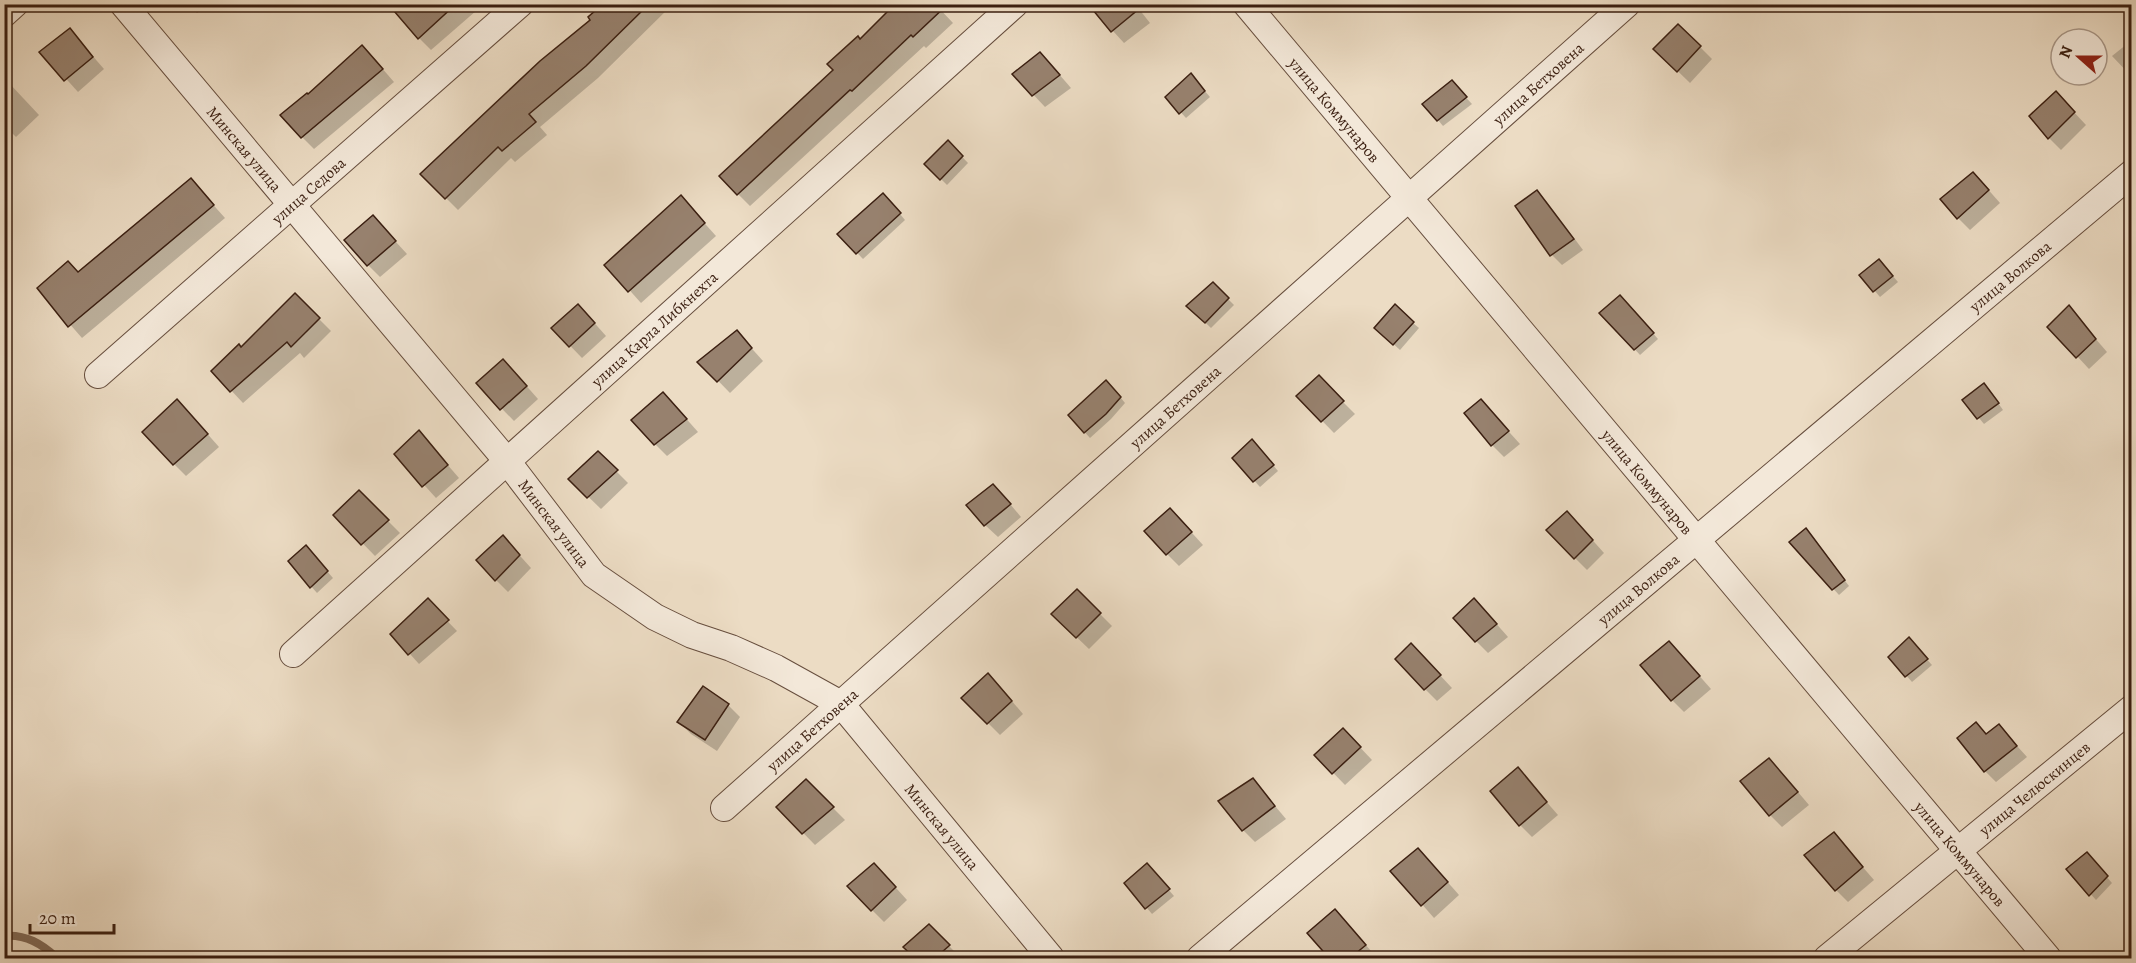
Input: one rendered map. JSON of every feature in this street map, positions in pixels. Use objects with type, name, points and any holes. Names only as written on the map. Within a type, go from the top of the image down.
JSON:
[{"type":"street","points":[[4,14],[15,4]]},
{"type":"street","name":"Минская улица","points":[[123,4],[507,461],[594,575],[656,617],[692,635],[731,648],[776,668],[842,704],[1051,958]]},
{"type":"street","name":"улица Седова","points":[[98,375],[520,4]]},
{"type":"street","name":"улица Карла Либкнехта","points":[[293,654],[1015,4]]},
{"type":"street","name":"улица Коммунаров","points":[[1246,4],[2048,958]]},
{"type":"street","name":"улица Бетховена","points":[[724,808],[1627,4]]},
{"type":"street","name":"улица Волкова","points":[[1200,958],[2132,173]]},
{"type":"street","name":"улица Челюскинцев","points":[[1827,958],[2132,708]]},
{"type":"building","points":[[388,4],[456,4],[418,39]]},
{"type":"building","points":[[603,4],[649,4],[586,66],[529,114],[536,122],[502,151],[498,147],[445,199],[420,174],[540,61],[590,20],[588,17]]},
{"type":"building","points":[[895,4],[948,4],[913,37],[911,35],[852,91],[850,90],[737,195],[719,176],[833,70],[827,64],[858,36],[860,39]]},
{"type":"building","points":[[1088,4],[1145,4],[1111,32]]},
{"type":"building","points":[[1678,24],[1701,46],[1677,72],[1653,49]]},
{"type":"building","points":[[70,28],[93,57],[64,81],[39,52]]},
{"type":"building","points":[[362,45],[383,69],[301,138],[280,115],[308,94]]},
{"type":"building","points":[[1040,52],[1060,75],[1032,96],[1012,74]]},
{"type":"building","points":[[1191,73],[1205,91],[1179,114],[1165,97]]},
{"type":"building","points":[[1452,80],[1467,97],[1437,121],[1422,104]]},
{"type":"building","points":[[2056,91],[2075,112],[2048,139],[2029,116]]},
{"type":"building","points":[[948,140],[963,156],[940,180],[924,164]]},
{"type":"building","points":[[1973,172],[1989,190],[1957,219],[1940,199]]},
{"type":"building","points":[[191,178],[214,205],[68,327],[37,288],[68,261],[78,272]]},
{"type":"building","points":[[1537,190],[1574,239],[1550,256],[1515,206]]},
{"type":"building","points":[[883,193],[901,213],[856,254],[837,234]]},
{"type":"building","points":[[681,195],[705,223],[628,292],[604,265]]},
{"type":"building","points":[[373,215],[396,241],[367,266],[344,240]]},
{"type":"building","points":[[1879,259],[1893,276],[1873,292],[1859,275]]},
{"type":"building","points":[[1213,282],[1229,298],[1205,323],[1186,306]]},
{"type":"building","points":[[295,293],[320,318],[291,347],[287,342],[230,392],[211,371],[239,344],[241,347]]},
{"type":"building","points":[[1620,295],[1654,333],[1634,350],[1599,313]]},
{"type":"building","points":[[578,304],[595,323],[569,347],[551,328]]},
{"type":"building","points":[[1395,304],[1414,322],[1393,345],[1374,328]]},
{"type":"building","points":[[2069,305],[2096,339],[2076,358],[2047,327]]},
{"type":"building","points":[[737,330],[752,348],[717,382],[697,362]]},
{"type":"building","points":[[503,359],[527,386],[500,410],[476,383]]},
{"type":"building","points":[[1319,375],[1344,401],[1321,422],[1296,396]]},
{"type":"building","points":[[1106,380],[1121,397],[1084,433],[1068,415]]},
{"type":"building","points":[[1984,383],[1999,403],[1977,419],[1962,400]]},
{"type":"building","points":[[663,392],[687,419],[654,445],[631,420]]},
{"type":"building","points":[[177,399],[208,434],[173,465],[142,432]]},
{"type":"building","points":[[1481,399],[1509,431],[1491,446],[1464,413]]},
{"type":"building","points":[[419,430],[448,465],[422,487],[394,454]]},
{"type":"building","points":[[1252,439],[1274,465],[1253,482],[1232,458]]},
{"type":"building","points":[[598,451],[618,470],[587,498],[568,479]]},
{"type":"building","points":[[993,484],[1011,504],[984,526],[966,505]]},
{"type":"building","points":[[359,490],[389,520],[361,545],[333,515]]},
{"type":"building","points":[[1170,508],[1192,532],[1166,555],[1144,531]]},
{"type":"building","points":[[1567,511],[1593,540],[1574,559],[1546,530]]},
{"type":"building","points":[[1806,528],[1845,580],[1832,590],[1789,542]]},
{"type":"building","points":[[503,535],[520,555],[495,581],[476,560]]},
{"type":"building","points":[[306,545],[328,571],[310,588],[288,561]]},
{"type":"building","points":[[1077,589],[1101,613],[1076,638],[1051,614]]},
{"type":"building","points":[[428,598],[449,620],[408,655],[390,634]]},
{"type":"building","points":[[1474,598],[1497,624],[1475,642],[1453,618]]},
{"type":"building","points":[[1909,637],[1928,659],[1905,677],[1888,657]]},
{"type":"building","points":[[1669,641],[1700,676],[1671,701],[1640,665]]},
{"type":"building","points":[[1411,643],[1441,675],[1424,690],[1395,659]]},
{"type":"building","points":[[988,673],[1012,701],[987,724],[961,698]]},
{"type":"building","points":[[703,686],[729,704],[705,740],[677,722]]},
{"type":"building","points":[[1976,722],[1986,734],[1999,724],[2017,746],[1984,772],[1957,738]]},
{"type":"building","points":[[1343,728],[1361,747],[1332,774],[1314,755]]},
{"type":"building","points":[[1769,758],[1798,792],[1769,816],[1740,781]]},
{"type":"building","points":[[1518,767],[1547,802],[1519,826],[1490,791]]},
{"type":"building","points":[[1253,778],[1275,806],[1242,831],[1218,801]]},
{"type":"building","points":[[806,779],[834,807],[802,834],[776,807]]},
{"type":"building","points":[[1834,832],[1863,867],[1835,891],[1804,855]]},
{"type":"building","points":[[1418,848],[1448,882],[1421,906],[1390,871]]},
{"type":"building","points":[[2087,852],[2108,876],[2089,896],[2066,869]]},
{"type":"building","points":[[874,863],[896,887],[871,911],[847,886]]},
{"type":"building","points":[[1147,863],[1170,889],[1145,909],[1124,883]]},
{"type":"building","points":[[1335,909],[1366,945],[1350,958],[1329,958],[1307,933]]},
{"type":"building","points":[[929,924],[950,945],[935,958],[915,958],[903,947]]},
{"type":"waterway","points":[[4,936],[26,938],[45,948],[57,958]]}]
